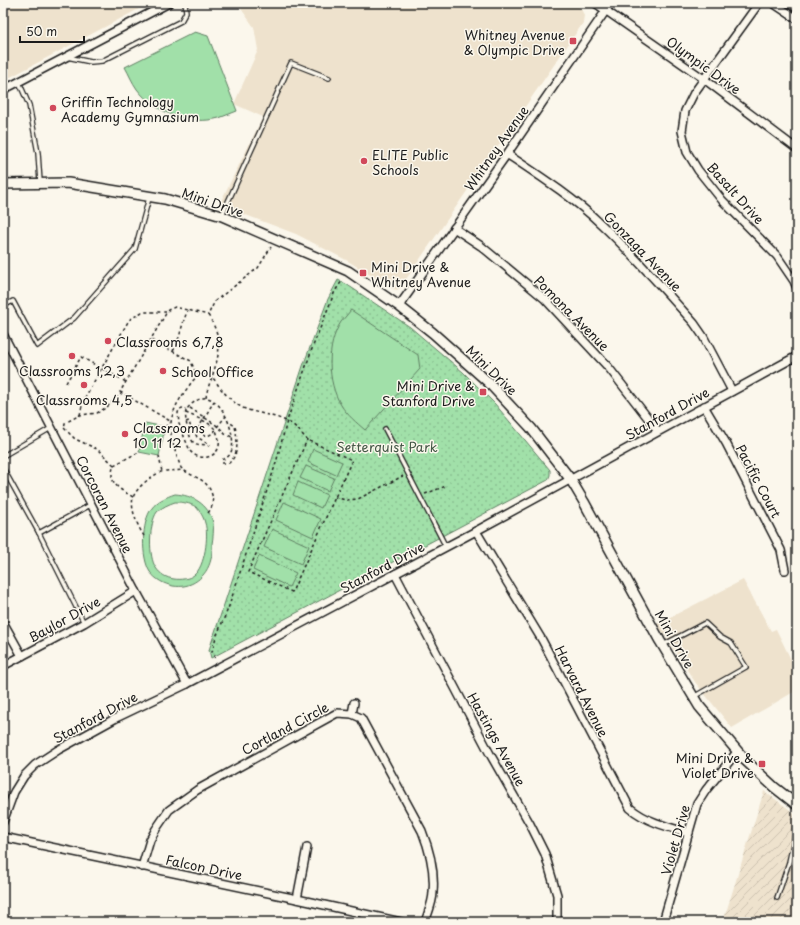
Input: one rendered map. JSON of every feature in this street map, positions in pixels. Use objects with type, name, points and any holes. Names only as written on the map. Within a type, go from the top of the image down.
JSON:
[{"type":"street","points":[[3,90],[169,3]]},
{"type":"street","name":"Olympic Drive","points":[[595,3],[704,79],[797,148]]},
{"type":"street","name":"Whitney Avenue","points":[[399,306],[507,154],[611,3]]},
{"type":"street","name":"Basalt Drive","points":[[759,3],[694,93],[685,111],[682,131],[687,152],[698,170],[722,200],[777,256],[797,288]]},
{"type":"street","points":[[773,3],[797,19]]},
{"type":"street","name":"Gonzaga Avenue","points":[[507,154],[580,206],[602,224],[694,323],[703,336],[732,391]]},
{"type":"street","name":"Mini Drive","points":[[3,184],[68,183],[165,200],[222,216],[348,271],[399,306],[433,333],[488,382],[531,428],[571,480],[663,645],[699,706],[737,752],[765,779],[797,805]]},
{"type":"street","name":"Pomona Avenue","points":[[454,228],[481,246],[546,299],[609,368],[658,431]]},
{"type":"street","name":"Corcoran Avenue","points":[[3,334],[136,591],[187,684]]},
{"type":"street","name":"Stanford Drive","points":[[3,822],[14,792],[24,776],[35,765],[58,750],[118,717],[187,684],[476,531],[797,356]]},
{"type":"street","name":"Pacific Court","points":[[704,406],[726,444],[781,550],[785,570]]},
{"type":"street","name":"Harvard Avenue","points":[[476,531],[542,640],[630,808],[639,816],[650,821],[689,833]]},
{"type":"street","name":"Hastings Avenue","points":[[395,574],[490,754],[530,824],[545,854],[557,895],[557,922]]},
{"type":"street","name":"Baylor Drive","points":[[3,666],[84,623],[136,591]]},
{"type":"street","points":[[3,622],[22,656]]},
{"type":"street","points":[[354,703],[352,714],[361,718],[422,831],[427,845],[433,867],[433,893],[425,922]]},
{"type":"street","name":"Cortland Circle","points":[[142,867],[150,840],[169,810],[204,786],[337,713],[352,714]]},
{"type":"street","name":"Violet Drive","points":[[664,922],[697,804],[706,790],[737,752]]},
{"type":"street","name":"Falcon Drive","points":[[3,837],[401,922]]},
{"type":"street","points":[[296,899],[307,847]]},
{"type":"lane","points":[[66,57],[91,62],[102,61],[181,21],[186,12],[185,3]]},
{"type":"lane","points":[[222,216],[292,63],[329,78]]},
{"type":"lane","points":[[19,82],[30,105],[38,153],[40,183]]},
{"type":"lane","points":[[3,306],[13,301],[37,346],[74,318],[135,249],[149,197]]},
{"type":"lane","points":[[3,456],[52,428]]},
{"type":"lane","points":[[385,429],[446,546]]},
{"type":"lane","points":[[3,468],[39,533],[84,623]]},
{"type":"lane","points":[[39,533],[92,504]]},
{"type":"lane","points":[[663,645],[705,623],[720,637],[731,643],[746,667],[694,697]]},
{"type":"lane","points":[[777,898],[789,862],[797,826]]},
{"type":"path","points":[[208,315],[215,301],[258,268],[272,246]]},
{"type":"path","points":[[215,658],[212,652],[216,637],[228,609],[272,478],[287,422],[312,346],[335,291],[342,281]]},
{"type":"path","points":[[114,465],[96,449],[75,439],[64,428],[65,423],[80,415],[97,413],[107,407],[122,393],[120,392],[166,312],[173,307],[208,315],[215,327],[219,339],[218,359],[207,387],[206,398]]},
{"type":"path","points":[[172,351],[178,342],[188,310]]},
{"type":"path","points":[[80,415],[84,401],[129,320],[142,312],[166,312]]},
{"type":"path","points":[[150,339],[191,361],[196,377]]},
{"type":"path","points":[[66,383],[81,357],[126,382]]},
{"type":"path","points":[[208,513],[212,508],[213,499],[210,491],[205,482],[181,468],[172,443],[170,422],[172,412],[196,377],[205,374],[212,376],[226,395],[243,408],[287,422],[299,430],[307,440],[352,460],[292,592],[248,572],[307,440]]},
{"type":"path","points":[[122,393],[170,422]]},
{"type":"path","points":[[186,422],[189,421],[197,437],[210,445],[209,446],[206,444],[198,444],[193,442],[190,438],[186,422],[186,410],[197,400],[206,398],[214,401],[226,416],[232,437],[231,452],[228,457],[222,459],[222,463],[229,463],[232,461],[237,451],[235,426],[228,421]]},
{"type":"path","points":[[198,429],[214,401]]},
{"type":"path","points":[[189,407],[218,426],[225,434],[232,437]]},
{"type":"path","points":[[186,410],[182,408],[179,410],[178,419],[187,446],[193,455],[203,457],[214,455],[217,451],[220,440],[215,429],[203,421],[186,413]]},
{"type":"path","points":[[198,429],[203,435],[208,436],[213,433],[226,416]]},
{"type":"path","points":[[165,427],[170,422]]},
{"type":"path","points":[[188,430],[198,429]]},
{"type":"path","points":[[133,497],[120,489],[114,482],[111,473],[114,465],[139,452]]},
{"type":"path","points":[[159,456],[162,472]]},
{"type":"path","points":[[144,536],[139,529],[136,520],[133,508],[133,497],[145,482],[162,472],[183,470]]},
{"type":"path","points":[[335,497],[345,500],[358,499],[408,474]]},
{"type":"path","points":[[420,496],[446,486]]},
{"type":"shaded area","points":[[3,3],[150,3],[3,81]]},
{"type":"shaded area","name":"ELITE Public Schools","points":[[237,3],[573,3],[581,9],[584,15],[583,23],[400,288],[397,290],[348,261],[296,234],[219,205],[263,117],[234,104],[258,50],[254,27]]},
{"type":"shaded area","points":[[743,580],[771,631],[776,629],[797,672],[797,690],[732,728],[695,682],[657,624]]},
{"type":"shaded area","points":[[764,791],[797,815],[797,922],[723,922]]},
{"type":"green space","points":[[195,32],[208,36],[237,111],[219,118],[208,120],[185,119],[174,116],[153,105],[137,89],[132,81],[125,67]]},
{"type":"green space","name":"Setterquist Park","points":[[338,280],[410,327],[463,372],[495,404],[550,470],[550,475],[548,480],[211,658],[209,650],[303,366],[328,299]]},
{"type":"green space","points":[[351,310],[418,355],[420,369],[365,430],[343,409],[336,396],[331,375],[331,352],[336,331]]},
{"type":"green space","points":[[145,423],[165,427],[159,456],[139,452]]},
{"type":"green space","points":[[313,449],[342,462],[336,475],[308,462]]},
{"type":"green space","points":[[306,466],[334,478],[328,491],[300,478]]},
{"type":"green space","points":[[298,482],[327,495],[321,508],[293,495]]},
{"type":"green space","points":[[175,494],[188,496],[199,502],[208,511],[213,523],[211,557],[209,565],[202,576],[192,584],[186,586],[173,586],[163,583],[152,575],[145,558],[144,531],[148,514],[156,503]],"holes":[[[175,502],[189,504],[196,507],[202,515],[207,535],[205,550],[198,571],[194,575],[184,579],[166,577],[161,574],[153,563],[150,540],[152,524],[157,512]]]},
{"type":"green space","points":[[284,502],[321,519],[313,537],[276,520]]},
{"type":"green space","points":[[272,529],[309,546],[301,564],[264,547]]},
{"type":"green space","points":[[259,556],[296,573],[289,587],[253,570]]},
{"type":"railway","points":[[3,918],[23,922]]},
{"type":"place","name":"Whitney Avenue & Olympic Drive","points":[[573,41]]},
{"type":"place","name":"Griffin Technology Academy Gymnasium","points":[[53,108]]},
{"type":"place","name":"ELITE Public Schools","points":[[364,161]]},
{"type":"place","name":"Mini Drive & Whitney Avenue","points":[[363,273]]},
{"type":"place","name":"Classrooms 6,7,8","points":[[108,341]]},
{"type":"place","name":"Classrooms 1,2,3","points":[[72,356]]},
{"type":"place","name":"School Office","points":[[163,371]]},
{"type":"place","name":"Classrooms 4,5","points":[[84,385]]},
{"type":"place","name":"Mini Drive & Stanford Drive","points":[[483,392]]},
{"type":"place","name":"Classrooms 10 11 12","points":[[125,434]]},
{"type":"place","name":"Mini Drive & Violet Drive","points":[[762,764]]}]
